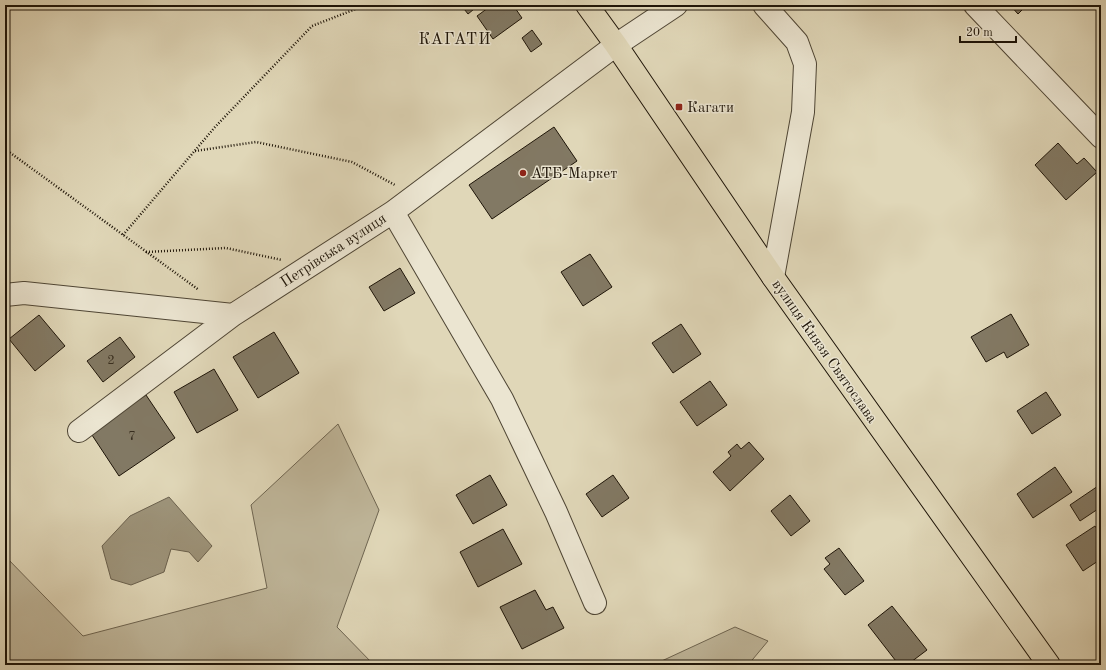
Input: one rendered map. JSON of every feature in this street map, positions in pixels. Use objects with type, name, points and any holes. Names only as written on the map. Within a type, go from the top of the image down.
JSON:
[{"type":"main road","name":"вулиця Князя Святослава","points":[[587,5],[612,39],[773,277],[1049,665]]},
{"type":"street","name":"Петрівська вулиця","points":[[80,431],[233,315],[393,212],[612,39],[676,5]]},
{"type":"street","points":[[764,5],[797,42],[805,64],[803,112],[773,277]]},
{"type":"street","points":[[975,5],[1101,137]]},
{"type":"street","points":[[393,212],[502,400],[556,512],[595,603]]},
{"type":"street","points":[[5,295],[24,293],[233,315]]},
{"type":"path","points":[[123,235],[195,151],[312,26],[366,5]]},
{"type":"path","points":[[195,151],[256,142],[352,162],[414,196]]},
{"type":"path","points":[[5,149],[202,293]]},
{"type":"path","points":[[145,252],[226,248],[309,266]]},
{"type":"shaded area","points":[[338,424],[379,510],[337,627],[374,665],[5,665],[5,556],[83,636],[267,588],[251,505]]},
{"type":"shaded area","points":[[169,497],[212,546],[198,562],[189,552],[171,549],[164,572],[131,585],[111,579],[102,546],[130,516]]},
{"type":"shaded area","points":[[735,627],[768,641],[748,665],[653,665]]},
{"type":"building","points":[[461,5],[479,5],[468,14]]},
{"type":"building","points":[[492,5],[513,5],[522,18],[493,39],[477,16]]},
{"type":"building","points":[[1010,5],[1027,5],[1018,14]]},
{"type":"building","points":[[532,30],[542,44],[531,52],[522,38]]},
{"type":"building","name":"АТБ-Маркет","points":[[554,127],[577,161],[492,219],[469,185]]},
{"type":"building","points":[[1058,143],[1077,164],[1084,158],[1097,172],[1066,200],[1035,165]]},
{"type":"building","points":[[590,254],[612,287],[583,306],[561,272]]},
{"type":"building","points":[[400,268],[415,293],[384,311],[369,287]]},
{"type":"building","points":[[1011,314],[1029,345],[1007,358],[1004,352],[986,362],[971,337]]},
{"type":"building","points":[[39,315],[65,346],[35,371],[9,339]]},
{"type":"building","points":[[681,324],[701,354],[673,373],[652,343]]},
{"type":"building","points":[[274,332],[299,373],[258,398],[233,357]]},
{"type":"building","points":[[120,337],[135,357],[103,382],[87,361]]},
{"type":"building","points":[[214,369],[238,410],[197,433],[174,392]]},
{"type":"building","points":[[710,381],[727,405],[697,426],[680,402]]},
{"type":"building","points":[[1046,392],[1061,415],[1032,434],[1017,411]]},
{"type":"building","points":[[146,395],[175,438],[119,476],[90,432]]},
{"type":"building","points":[[749,442],[764,459],[730,491],[713,472],[731,456],[728,452],[737,444],[741,449]]},
{"type":"building","points":[[1055,467],[1072,492],[1033,518],[1017,494]]},
{"type":"building","points":[[490,475],[507,505],[473,524],[456,495]]},
{"type":"building","points":[[613,475],[629,498],[602,517],[586,494]]},
{"type":"building","points":[[1101,484],[1101,507],[1080,521],[1070,505]]},
{"type":"building","points":[[790,495],[810,521],[791,536],[771,511]]},
{"type":"building","points":[[1095,526],[1101,535],[1101,559],[1083,571],[1066,545]]},
{"type":"building","points":[[503,529],[522,564],[478,587],[460,552]]},
{"type":"building","points":[[839,548],[864,581],[845,595],[824,569],[830,564],[825,558]]},
{"type":"building","points":[[535,590],[546,610],[553,607],[564,628],[522,649],[500,607]]},
{"type":"building","points":[[892,606],[927,650],[907,665],[899,665],[868,625]]},
{"type":"place","name":"Кагати","points":[[679,107]]},
{"type":"place","name":"АТБ-Маркет","points":[[523,173]]},
{"type":"district","name":"КАГАТИ","points":[[455,38]]}]
